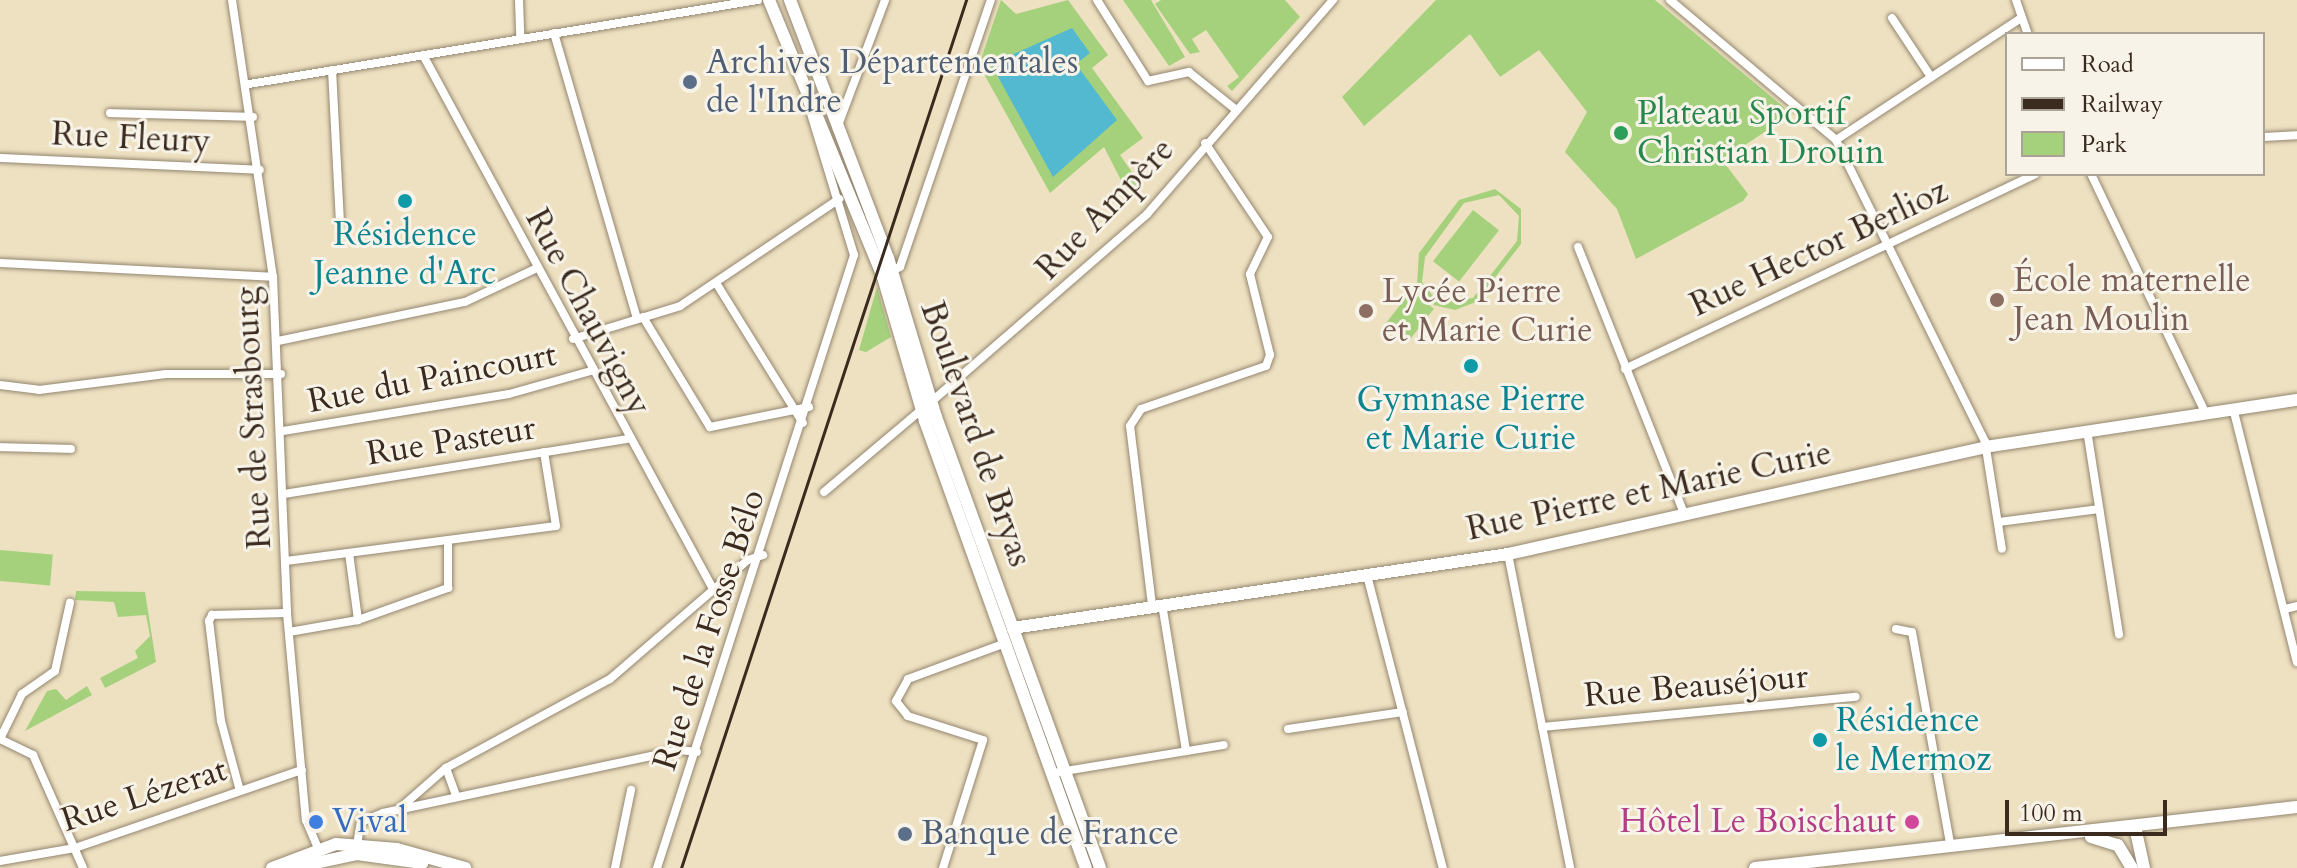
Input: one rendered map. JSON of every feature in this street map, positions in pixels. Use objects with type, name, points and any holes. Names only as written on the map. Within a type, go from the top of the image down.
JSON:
[{"type":"main road","points":[[792,2],[873,218],[888,269],[865,238],[771,6],[792,2]]},
{"type":"main road","name":"Boulevard de Bryas","points":[[888,269],[926,406],[1005,646],[1100,868]]},
{"type":"main road","name":"Rue Pierre et Marie Curie","points":[[1013,628],[1157,604],[1508,554],[1685,517],[1985,447],[2297,400]]},
{"type":"main road","name":"Boulevard de Bryas","points":[[926,406],[1013,628],[1086,868]]},
{"type":"main road","points":[[1755,868],[1861,862],[1951,848],[2297,807]]},
{"type":"main road","points":[[2085,833],[2113,841],[2131,865],[2155,824]]},
{"type":"main road","points":[[2135,827],[2144,868]]},
{"type":"main road","points":[[272,868],[311,848],[355,849],[465,868]]},
{"type":"main road","points":[[294,867],[355,849],[438,868]]},
{"type":"street","name":"Rue de Strasbourg","points":[[232,0],[249,84],[273,277],[281,374],[287,613],[311,848]]},
{"type":"street","points":[[519,0],[520,38]]},
{"type":"street","points":[[683,0],[688,11]]},
{"type":"street","points":[[249,84],[758,0]]},
{"type":"street","points":[[837,128],[885,0]]},
{"type":"street","points":[[888,269],[900,267],[991,0]]},
{"type":"street","points":[[1097,0],[1148,81],[1189,72],[1234,108]]},
{"type":"street","name":"Rue Ampère","points":[[824,492],[1147,214],[1234,108],[1333,0]]},
{"type":"street","points":[[1670,0],[1836,140],[1985,447],[2002,549]]},
{"type":"street","points":[[2016,0],[2027,32]]},
{"type":"street","points":[[1892,18],[1931,77]]},
{"type":"street","points":[[1836,140],[2021,18]]},
{"type":"street","points":[[554,33],[640,318],[710,427],[790,406],[809,407]]},
{"type":"street","name":"Rue Chauvigny","points":[[423,55],[627,439],[713,589]]},
{"type":"street","points":[[332,70],[340,221]]},
{"type":"street","name":"Rue de la Fosse Bélo","points":[[657,868],[763,555],[854,255],[807,96]]},
{"type":"street","points":[[110,113],[253,117]]},
{"type":"street","points":[[2265,137],[2297,135]]},
{"type":"street","points":[[1186,751],[1157,604],[1130,426],[1141,409],[1266,366],[1270,355],[1250,274],[1268,237],[1205,143]]},
{"type":"street","name":"Rue Fleury","points":[[0,158],[260,170]]},
{"type":"street","name":"Rue Hector Berlioz","points":[[1625,369],[2031,176]]},
{"type":"street","points":[[2092,176],[2205,412]]},
{"type":"street","points":[[573,339],[640,318],[718,286],[839,199]]},
{"type":"street","points":[[1578,247],[1685,517]]},
{"type":"street","points":[[0,263],[273,277]]},
{"type":"street","points":[[278,341],[465,302],[535,269]]},
{"type":"street","points":[[718,286],[803,423]]},
{"type":"street","name":"Rue du Paincourt","points":[[283,431],[509,394],[591,371]]},
{"type":"street","points":[[0,385],[39,390],[166,374],[281,374]]},
{"type":"street","points":[[2233,408],[2297,662]]},
{"type":"street","points":[[2087,430],[2119,635]]},
{"type":"street","name":"Rue Pasteur","points":[[284,494],[627,439]]},
{"type":"street","points":[[0,447],[71,449]]},
{"type":"street","points":[[286,561],[556,526],[544,452]]},
{"type":"street","points":[[1999,522],[2099,509]]},
{"type":"street","points":[[289,632],[358,620],[448,588],[448,541]]},
{"type":"street","points":[[349,553],[358,620]]},
{"type":"street","points":[[1508,554],[1570,868]]},
{"type":"street","points":[[398,810],[446,768],[610,679],[713,589],[763,555]]},
{"type":"street","points":[[1367,575],[1443,868]]},
{"type":"street","points":[[70,603],[55,671],[22,694],[0,739],[33,755],[83,868]]},
{"type":"street","points":[[2285,609],[2297,606]]},
{"type":"street","points":[[240,791],[209,621],[212,615],[287,613]]},
{"type":"street","points":[[943,868],[983,740],[899,707],[908,679],[1005,646],[1013,628]]},
{"type":"street","points":[[1896,629],[1912,632],[1951,848]]},
{"type":"street","name":"Rue Beauséjour","points":[[1542,727],[1856,697]]},
{"type":"street","points":[[1288,729],[1403,712]]},
{"type":"street","points":[[1058,772],[1224,745]]},
{"type":"street","points":[[355,849],[361,822],[398,810],[456,796],[697,752]]},
{"type":"street","points":[[446,768],[456,796]]},
{"type":"street","name":"Rue Lézerat","points":[[0,861],[75,848],[302,770]]},
{"type":"street","points":[[615,868],[631,790]]},
{"type":"street","points":[[294,867],[311,848]]},
{"type":"green space","points":[[1001,0],[1016,14],[1068,0],[1108,55],[1092,68],[1143,138],[1120,155],[1139,182],[1127,192],[1104,147],[1050,193],[979,65]]},
{"type":"green space","points":[[1123,0],[1151,0],[1185,57],[1169,66]]},
{"type":"green space","points":[[1161,0],[1285,0],[1300,17],[1232,91],[1227,86],[1239,77],[1206,30],[1192,39],[1200,52],[1190,54],[1155,4]]},
{"type":"green space","points":[[1436,0],[1655,0],[1792,114],[1722,160],[1748,194],[1743,201],[1636,259],[1617,209],[1565,152],[1587,112],[1539,50],[1500,77],[1470,34],[1364,126],[1342,97]]},
{"type":"green space","points":[[1495,189],[1521,209],[1521,244],[1476,302],[1455,310],[1434,305],[1417,284],[1419,253],[1459,200]],"holes":[[[1499,195],[1519,216],[1517,241],[1473,298],[1437,301],[1422,282],[1425,257],[1464,203]]]},
{"type":"green space","points":[[1473,210],[1499,230],[1459,282],[1433,261]]},
{"type":"green space","points":[[877,287],[891,337],[866,352],[859,350]]},
{"type":"green space","points":[[1411,291],[1434,309],[1407,343],[1385,325]]},
{"type":"green space","points":[[0,550],[53,555],[50,586],[0,581]]},
{"type":"green space","points":[[76,591],[145,592],[156,662],[105,688],[100,678],[138,658],[135,651],[150,636],[146,615],[118,617],[114,602],[75,600]]},
{"type":"green space","points":[[87,686],[92,695],[25,731],[47,691],[56,689],[66,700]]},
{"type":"water","points":[[1072,28],[1090,53],[1076,64],[1117,120],[1053,177],[991,64]]},
{"type":"railway","points":[[681,868],[966,0]]},
{"type":"place","name":"Archives Départementales de l'Indre","points":[[690,82]]},
{"type":"place","name":"Plateau Sportif Christian Drouin","points":[[1621,133]]},
{"type":"place","name":"Résidence Jeanne d'Arc","points":[[405,201]]},
{"type":"place","name":"École maternelle Jean Moulin","points":[[1997,300]]},
{"type":"place","name":"Lycée Pierre et Marie Curie","points":[[1366,311]]},
{"type":"place","name":"Gymnase Pierre et Marie Curie","points":[[1471,366]]},
{"type":"place","name":"Résidence le Mermoz","points":[[1820,740]]},
{"type":"place","name":"Vival","points":[[316,822]]},
{"type":"place","name":"Hôtel Le Boischaut","points":[[1912,822]]},
{"type":"place","name":"Banque de France","points":[[905,834]]}]
